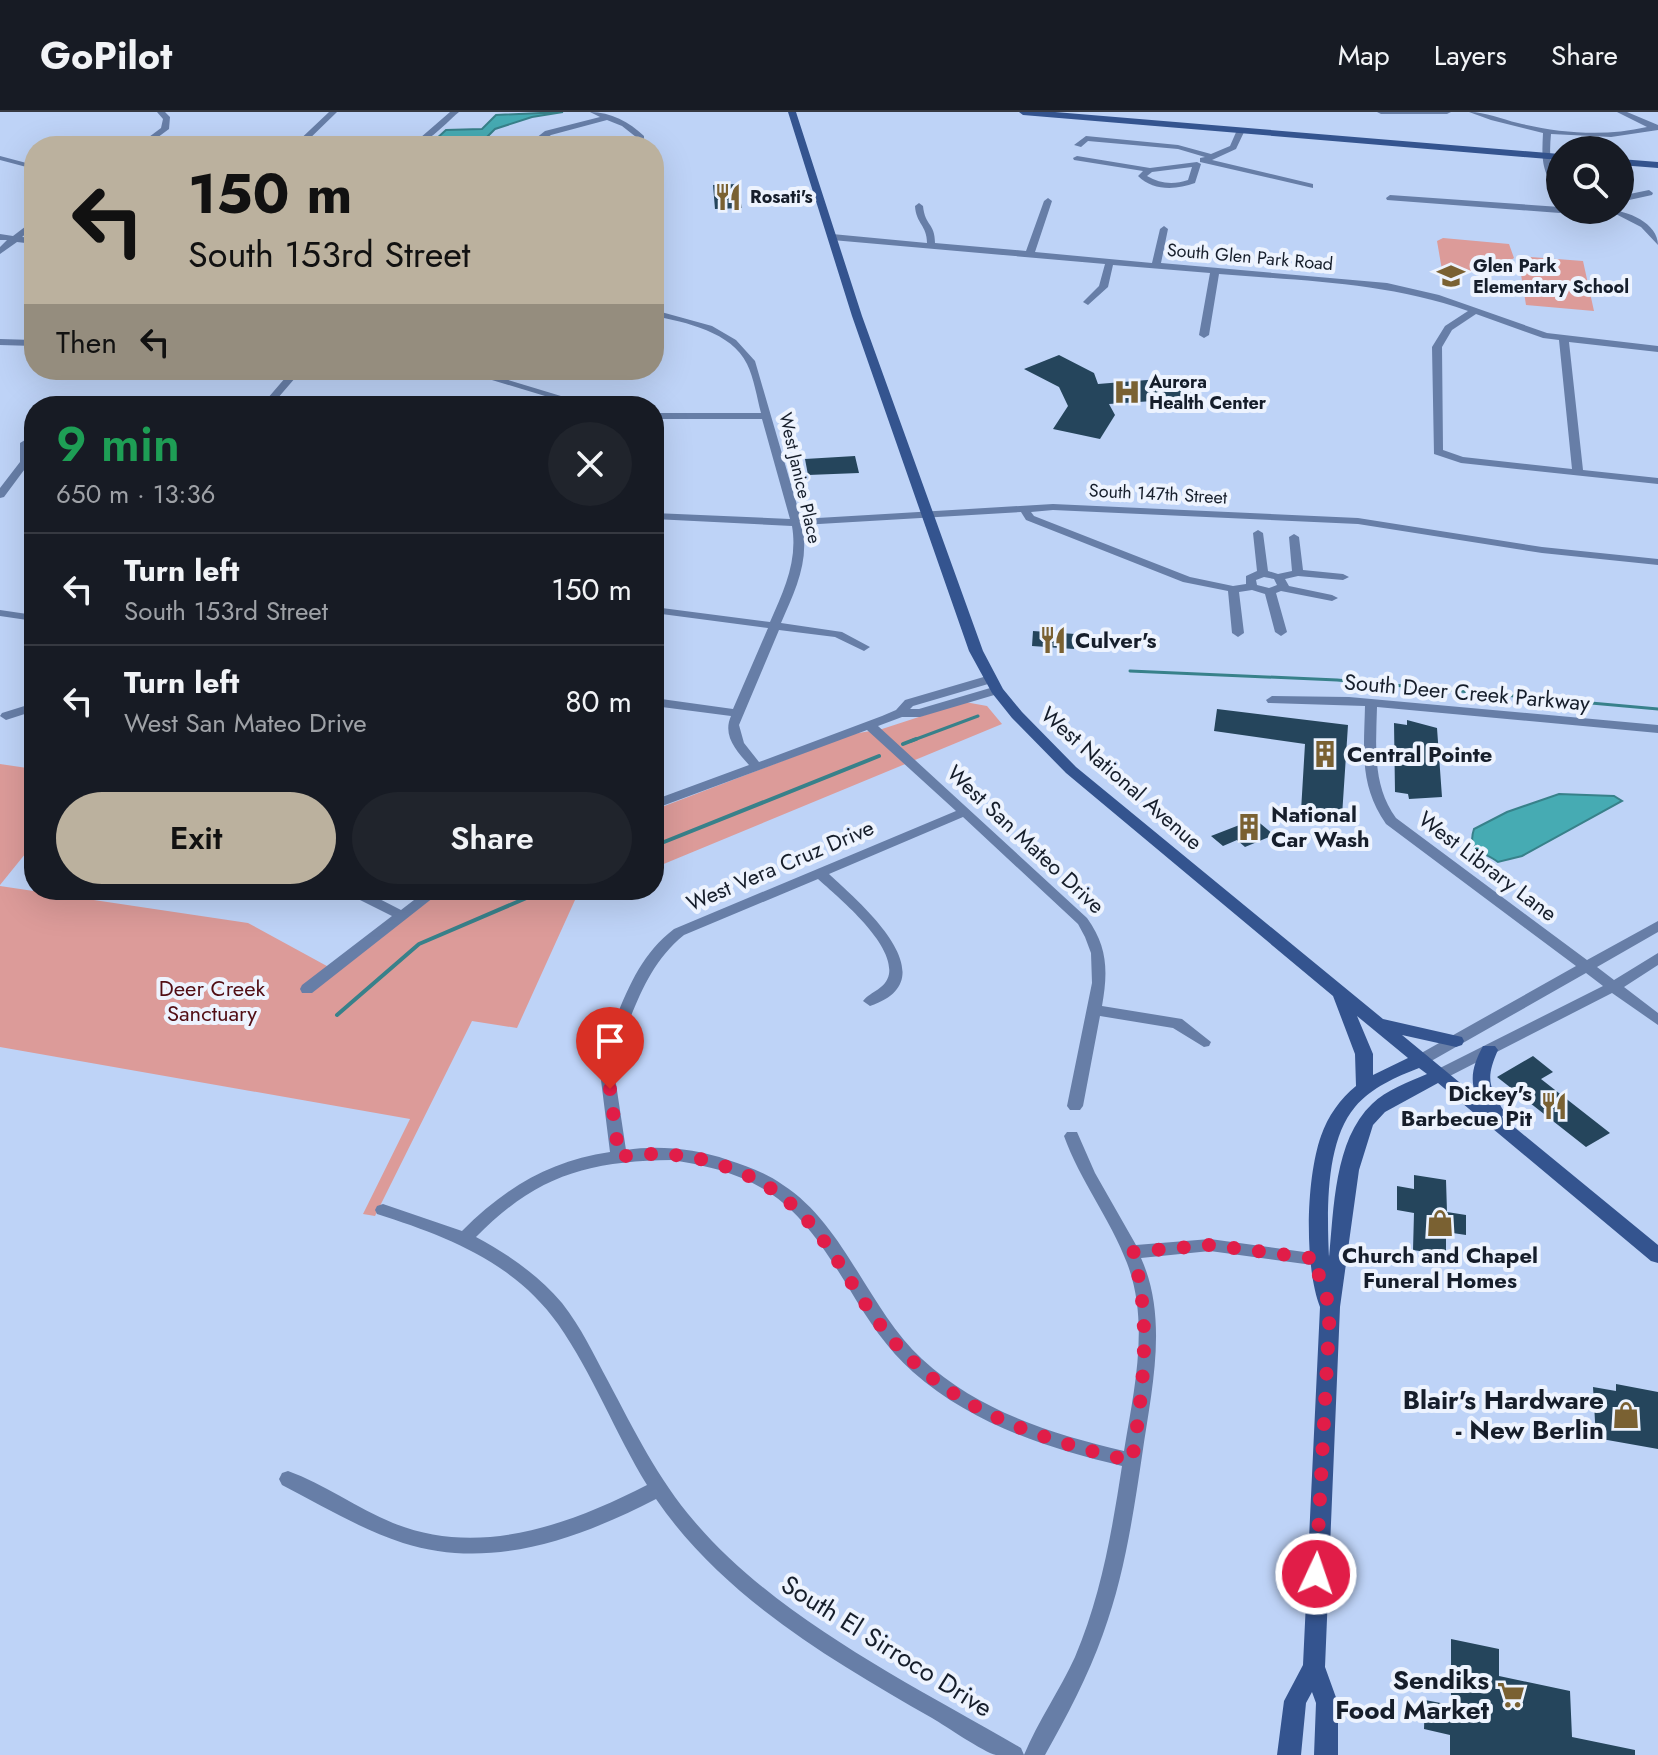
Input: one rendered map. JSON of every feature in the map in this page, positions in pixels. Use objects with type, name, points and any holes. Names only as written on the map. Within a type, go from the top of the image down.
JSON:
[{"type":"main road","name":"West National Avenue","points":[[792,112],[926,516],[976,651],[994,684],[1017,715],[1071,770],[1658,1256]]},
{"type":"main road","points":[[1023,112],[1079,114],[1544,155]]},
{"type":"main road","points":[[1634,163],[1658,165]]},
{"type":"main road","points":[[1341,996],[1364,1054],[1365,1087]]},
{"type":"main road","points":[[1373,1021],[1407,1032],[1456,1041]]},
{"type":"main road","points":[[1489,1050],[1478,1078],[1482,1096],[1523,1145]]},
{"type":"main road","points":[[1330,1307],[1319,1278],[1318,1259],[1323,1151],[1336,1119],[1365,1087],[1388,1072],[1421,1060]]},
{"type":"main road","points":[[1326,1755],[1327,1703],[1314,1667],[1330,1307],[1341,1263],[1351,1161],[1358,1134],[1379,1107],[1439,1075]]},
{"type":"main road","points":[[1289,1755],[1295,1701],[1314,1667]]},
{"type":"street","points":[[155,136],[165,129],[167,119],[161,112]]},
{"type":"street","points":[[308,136],[333,112]]},
{"type":"street","points":[[430,136],[440,123],[455,112]]},
{"type":"street","points":[[594,112],[636,131],[637,136]]},
{"type":"street","points":[[1381,112],[1447,112]]},
{"type":"street","points":[[1473,112],[1547,130],[1605,135],[1657,127]]},
{"type":"street","points":[[1621,112],[1657,127]]},
{"type":"street","points":[[544,136],[608,117]]},
{"type":"street","points":[[1077,158],[1150,170],[1204,160],[1238,142],[1241,130]]},
{"type":"street","points":[[1546,162],[1547,130]]},
{"type":"street","points":[[1078,145],[1086,138],[1178,147],[1204,160],[1310,186]]},
{"type":"street","points":[[0,158],[24,164]]},
{"type":"street","points":[[1150,170],[1142,176],[1149,182],[1185,184],[1192,181],[1204,160]]},
{"type":"street","points":[[1634,196],[1649,193]]},
{"type":"street","points":[[1390,198],[1546,210]]},
{"type":"street","points":[[1030,253],[1048,201]]},
{"type":"street","points":[[919,206],[920,218],[931,231],[931,244]]},
{"type":"street","points":[[1634,220],[1644,225],[1658,242]]},
{"type":"street","points":[[1156,265],[1164,229]]},
{"type":"street","points":[[0,251],[24,231]]},
{"type":"street","points":[[0,237],[24,240]]},
{"type":"street","name":"South Glen Park Road","points":[[832,237],[1401,288],[1525,330],[1564,339],[1658,349]]},
{"type":"street","points":[[1088,302],[1103,287],[1110,260]]},
{"type":"street","points":[[1204,335],[1215,270]]},
{"type":"street","points":[[1475,311],[1448,328],[1437,347],[1438,452],[1444,456],[1658,481]]},
{"type":"street","name":"West Janice Place","points":[[664,315],[695,323],[723,336],[741,348],[752,363],[796,522],[799,563],[735,713]]},
{"type":"street","points":[[1564,339],[1578,472]]},
{"type":"street","points":[[0,342],[24,343]]},
{"type":"street","points":[[275,396],[288,380]]},
{"type":"street","points":[[499,380],[554,396]]},
{"type":"street","points":[[664,416],[767,416]]},
{"type":"street","points":[[0,495],[24,463]]},
{"type":"street","points":[[1024,509],[1030,518],[1147,567],[1187,580],[1233,589],[1276,586],[1332,598]]},
{"type":"street","name":"South 147th Street","points":[[664,516],[796,522],[1024,509],[1358,521],[1542,550],[1658,562]]},
{"type":"street","points":[[1258,533],[1263,573],[1276,586],[1281,632]]},
{"type":"street","points":[[1294,537],[1298,573]]},
{"type":"street","points":[[1252,587],[1250,578],[1263,573]]},
{"type":"street","points":[[1276,586],[1298,573],[1343,577]]},
{"type":"street","points":[[1233,589],[1238,633]]},
{"type":"street","points":[[664,611],[846,636],[864,647]]},
{"type":"street","points":[[0,613],[24,617]]},
{"type":"street","points":[[664,801],[900,713],[920,713],[994,684]]},
{"type":"street","name":"South Deer Creek Parkway","points":[[1272,700],[1371,703],[1658,729]]},
{"type":"street","points":[[664,703],[735,713],[733,725],[738,744],[757,767]]},
{"type":"street","name":"West Library Lane","points":[[1371,703],[1371,784],[1382,810],[1420,844],[1658,1020]]},
{"type":"street","points":[[6,716],[24,710]]},
{"type":"street","name":"West San Mateo Drive","points":[[869,725],[1087,926],[1095,938],[1100,965],[1075,1106]]},
{"type":"street","name":"West Vera Cruz Drive","points":[[618,1031],[643,969],[673,936],[695,923],[964,812]]},
{"type":"street","points":[[819,872],[878,931],[896,962],[897,981],[891,989],[870,1001]]},
{"type":"street","points":[[371,900],[401,915]]},
{"type":"street","points":[[307,989],[422,900]]},
{"type":"street","points":[[1421,1060],[1658,926]]},
{"type":"street","points":[[1439,1075],[1613,987],[1658,958]]},
{"type":"street","points":[[1094,1010],[1177,1023],[1204,1042]]},
{"type":"street","points":[[606,1064],[619,1157]]},
{"type":"street","points":[[1034,1755],[1067,1698],[1099,1619],[1124,1514],[1146,1342],[1143,1288],[1133,1252],[1087,1175],[1072,1136]]},
{"type":"street","points":[[465,1238],[489,1214],[528,1186],[581,1165],[619,1157],[666,1154],[701,1159],[738,1170],[775,1189],[807,1215],[895,1343],[947,1390],[1004,1422],[1064,1443],[1132,1461]]},
{"type":"street","name":"South El Sirroco Drive","points":[[383,1210],[465,1238],[530,1281],[566,1321],[657,1489],[702,1543],[755,1593],[818,1638],[1014,1755]]},
{"type":"street","points":[[1133,1252],[1210,1245],[1341,1263]]},
{"type":"street","points":[[288,1479],[371,1522],[407,1536],[446,1545],[496,1544],[557,1534],[657,1489]]},
{"type":"green space","points":[[1443,238],[1509,244],[1514,258],[1490,273],[1442,270],[1437,241]]},
{"type":"green space","points":[[1518,256],[1583,261],[1594,311],[1526,305]]},
{"type":"green space","points":[[965,702],[987,706],[1002,724],[664,864],[664,806],[853,734],[882,729]]},
{"type":"green space","points":[[0,764],[24,768],[24,855],[0,885]]},
{"type":"green space","name":"Deer Creek Sanctuary","points":[[0,886],[24,890],[24,900],[94,900],[248,923],[336,971],[430,900],[575,900],[517,1028],[472,1021],[375,1216],[363,1214],[410,1119],[0,1047]]},
{"type":"shaded area","points":[[563,112],[532,117],[495,129],[488,136],[439,136],[446,130],[482,129],[496,115]]},
{"type":"shaded area","points":[[1559,794],[1614,796],[1622,801],[1522,856],[1498,862],[1475,847],[1472,837],[1474,829],[1507,812]]},
{"type":"building","name":"Rosati's","points":[[737,184],[742,208],[715,209],[713,185]]},
{"type":"building","name":"Aurora Health Center","points":[[1059,355],[1094,373],[1098,384],[1184,377],[1197,398],[1109,404],[1115,415],[1100,439],[1053,429],[1068,406],[1059,387],[1024,369]]},
{"type":"building","points":[[855,456],[859,473],[808,475],[805,459]]},
{"type":"building","name":"Culver's","points":[[1033,631],[1075,634],[1074,649],[1032,646]]},
{"type":"building","name":"Central Pointe","points":[[1217,709],[1348,725],[1342,816],[1301,811],[1305,744],[1214,731]]},
{"type":"building","points":[[1407,720],[1437,728],[1442,797],[1409,799],[1408,794],[1395,792],[1394,723],[1407,725]]},
{"type":"building","name":"National Car Wash","points":[[1255,819],[1274,835],[1245,847],[1237,840],[1223,846],[1211,836]]},
{"type":"building","name":"Dickey's Barbecue Pit","points":[[1533,1056],[1553,1072],[1541,1079],[1610,1133],[1586,1147],[1497,1077]]},
{"type":"building","name":"Church and Chapel Funeral Homes","points":[[1414,1175],[1446,1180],[1447,1212],[1466,1215],[1466,1235],[1446,1232],[1446,1255],[1413,1250],[1414,1213],[1397,1210],[1397,1186],[1414,1189]]},
{"type":"building","name":"Blair's Hardware - New Berlin","points":[[1616,1384],[1658,1392],[1658,1449],[1596,1438],[1593,1387],[1616,1391]]},
{"type":"building","name":"Sendiks Food Market","points":[[1451,1639],[1499,1649],[1499,1676],[1570,1691],[1572,1737],[1635,1750],[1635,1755],[1450,1755],[1450,1735],[1424,1729],[1425,1700],[1451,1705]]},
{"type":"waterway","points":[[1130,671],[1337,680],[1658,709]]},
{"type":"waterway","points":[[911,741],[978,716]]},
{"type":"waterway","points":[[903,744],[916,739]]},
{"type":"waterway","points":[[664,842],[879,756]]},
{"type":"waterway","points":[[337,1015],[419,944],[522,900]]},
{"type":"place","name":"Rosati's","points":[[728,197]]},
{"type":"place","name":"Glen Park Elementary School","points":[[1451,276]]},
{"type":"place","name":"Aurora Health Center","points":[[1127,392]]},
{"type":"place","name":"Culver's","points":[[1053,640]]},
{"type":"place","name":"Central Pointe","points":[[1325,754]]},
{"type":"place","name":"National Car Wash","points":[[1249,827]]},
{"type":"place","name":"Dickey's Barbecue Pit","points":[[1554,1106]]},
{"type":"place","name":"Church and Chapel Funeral Homes","points":[[1440,1223]]},
{"type":"place","name":"Blair's Hardware - New Berlin","points":[[1626,1415]]},
{"type":"place","name":"Sendiks Food Market","points":[[1511,1695]]},
{"type":"route","points":[[610,1089],[619,1157],[666,1154],[691,1157],[738,1170],[775,1189],[807,1215],[863,1301],[917,1366],[967,1403],[1004,1422],[1101,1454],[1132,1461],[1146,1342],[1143,1288],[1133,1252],[1210,1245],[1318,1259],[1322,1290],[1330,1307],[1316,1574]]}]
